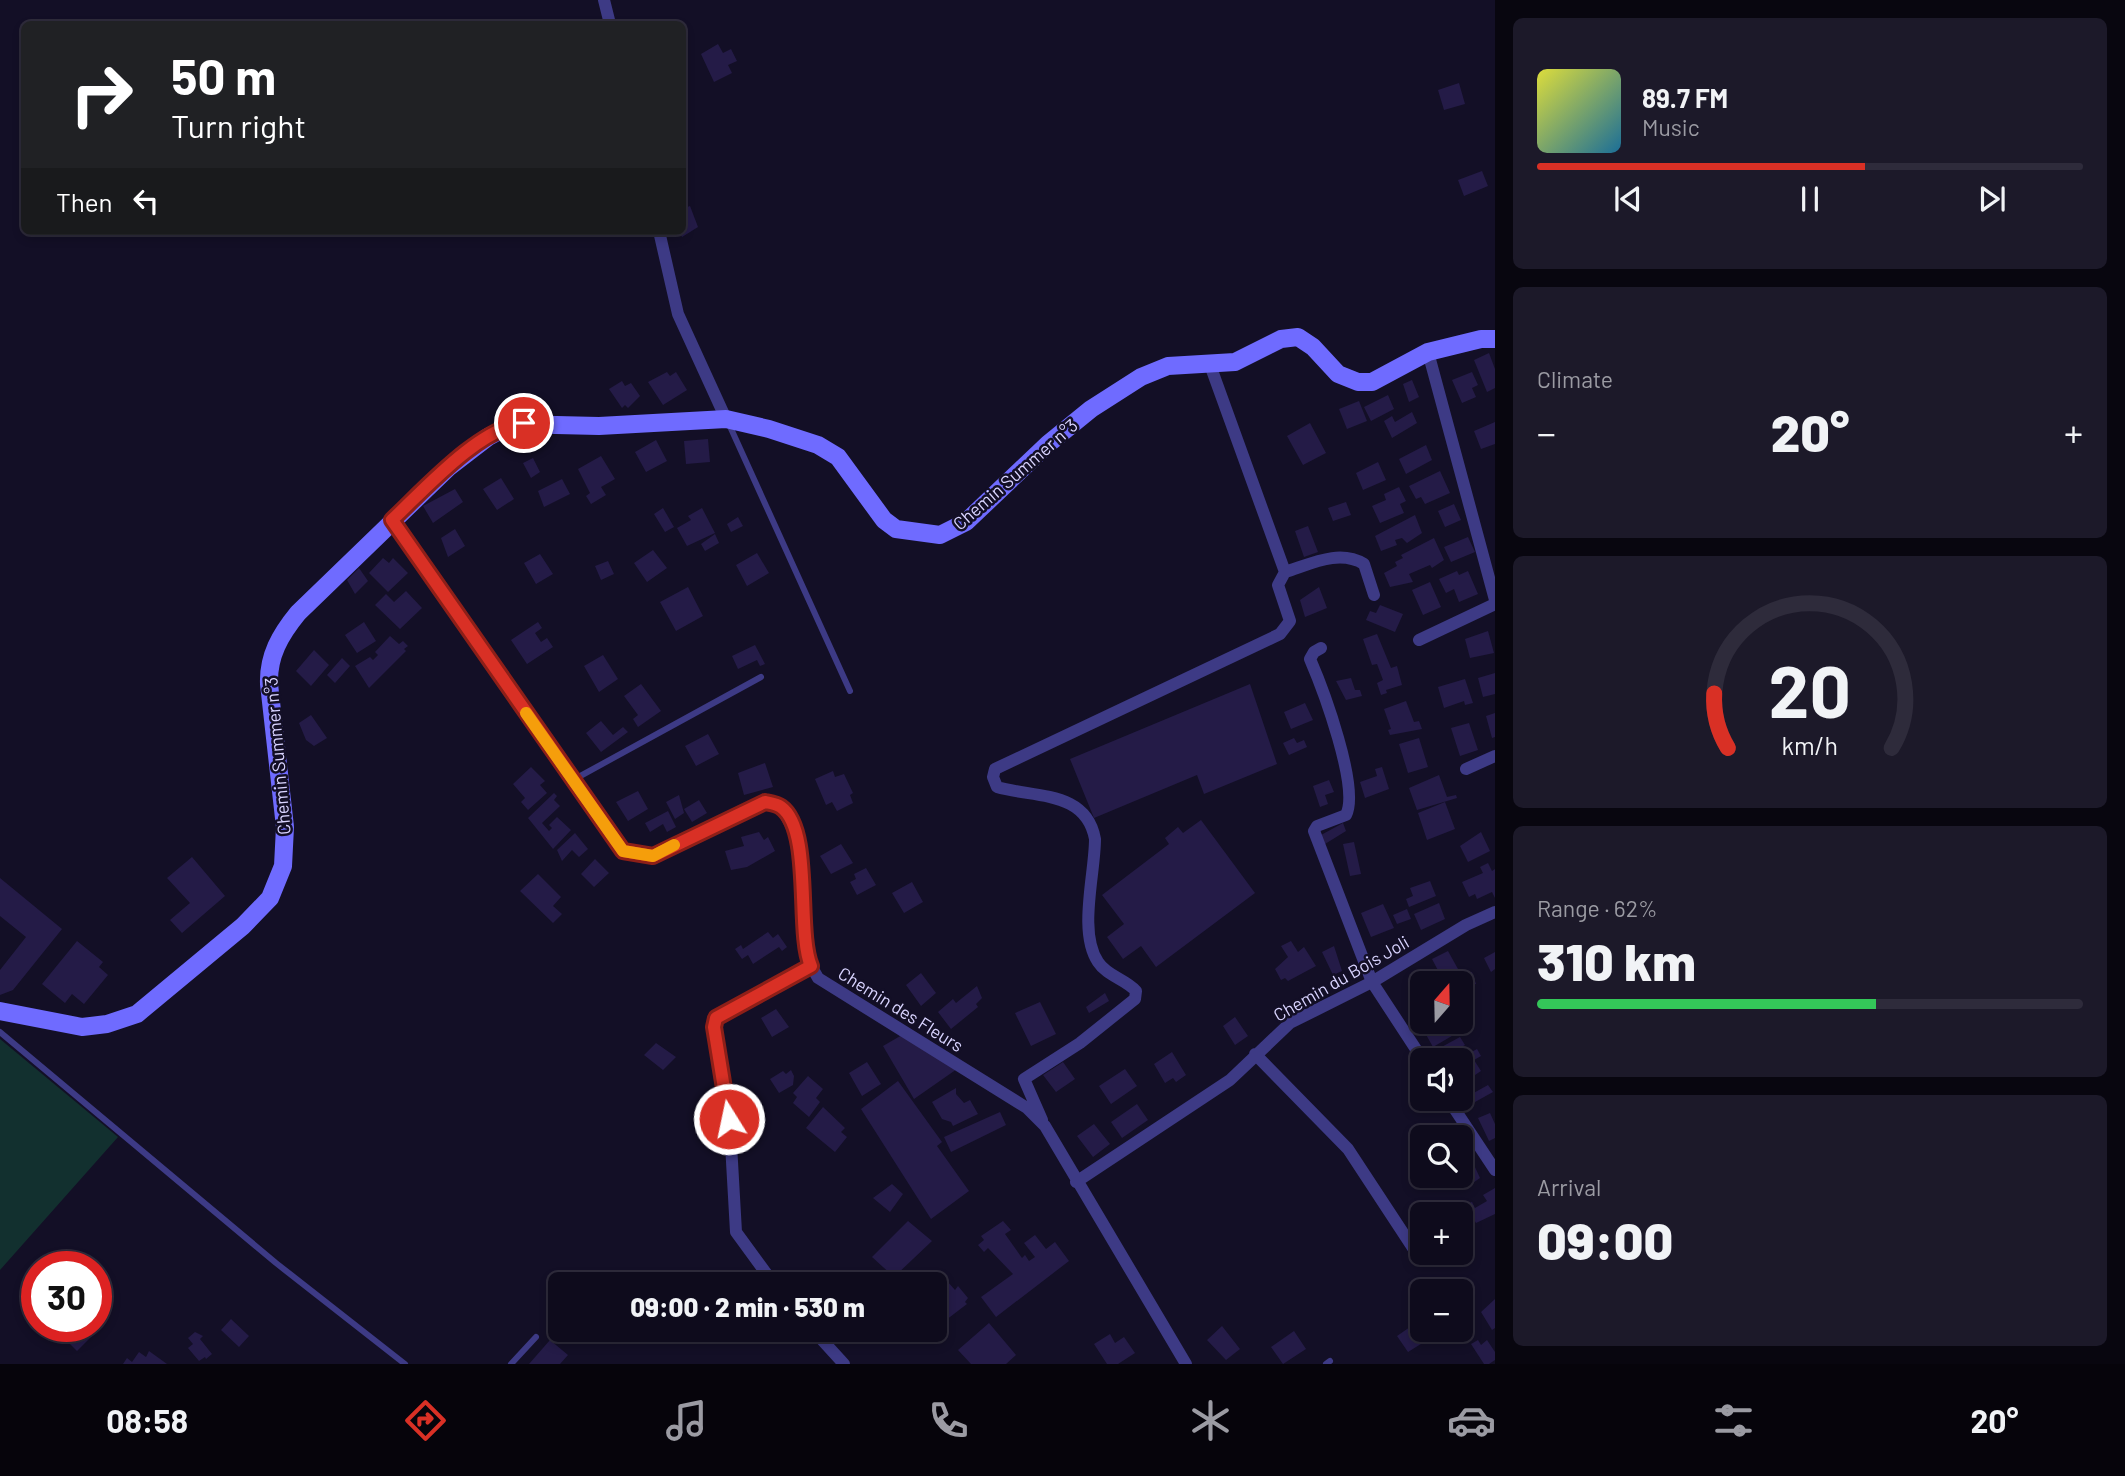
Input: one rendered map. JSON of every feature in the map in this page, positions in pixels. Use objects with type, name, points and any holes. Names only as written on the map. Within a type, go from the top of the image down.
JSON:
[{"type":"street","points":[[604,0],[609,21]]},
{"type":"street","points":[[660,235],[678,314],[726,419]]},
{"type":"street","name":"Chemin Summer n°3","points":[[0,1011],[82,1027],[107,1024],[136,1014],[243,926],[270,898],[283,866],[285,827],[269,684],[272,655],[298,613],[392,520],[449,467],[488,437],[513,424],[599,426],[726,419],[769,429],[830,451],[838,457],[884,520],[896,529],[940,535],[966,522],[1048,444],[1091,408],[1157,370],[1184,363],[1235,362],[1281,339],[1298,337],[1313,347],[1338,374],[1358,382],[1372,382],[1428,352],[1481,339],[1495,339]]},
{"type":"street","points":[[1419,640],[1495,602],[1428,352]]},
{"type":"street","points":[[1209,362],[1285,572]]},
{"type":"street","points":[[392,520],[623,851],[653,856],[765,802],[782,807],[798,839],[811,966],[720,1014],[714,1027],[729,1109],[736,1232],[765,1272]]},
{"type":"street","points":[[1045,1126],[1024,1079],[1113,1019],[1135,999],[1136,991],[1108,973],[1098,962],[1092,949],[1088,925],[1095,839],[1093,827],[1085,814],[1058,798],[997,787],[993,777],[995,769],[1280,634],[1290,621],[1278,585],[1285,572],[1340,556],[1354,558],[1364,564],[1374,595]]},
{"type":"street","points":[[1321,648],[1314,652],[1310,659],[1330,708],[1350,796],[1346,815],[1317,826],[1314,831],[1372,982],[1415,1048]]},
{"type":"street","points":[[1466,769],[1495,756]]},
{"type":"street","name":"Chemin du Bois Joli","points":[[1076,1182],[1230,1080],[1290,1023],[1372,982],[1466,925],[1495,912]]},
{"type":"street","name":"Chemin des Fleurs","points":[[811,966],[818,978],[1027,1108],[1045,1126],[1186,1364]]},
{"type":"street","points":[[1255,1054],[1348,1149],[1410,1243]]},
{"type":"street","points":[[1456,1111],[1495,1170]]},
{"type":"street","points":[[824,1342],[844,1364]]},
{"type":"lane","points":[[726,419],[850,691]]},
{"type":"lane","points":[[573,780],[761,677]]},
{"type":"lane","points":[[0,1032],[276,1263],[405,1364]]},
{"type":"lane","points":[[512,1364],[536,1337]]},
{"type":"green space","points":[[0,1039],[118,1137],[0,1270]]},
{"type":"building","points":[[718,44],[723,53],[731,49],[737,61],[728,65],[732,73],[714,82],[701,54]]},
{"type":"building","points":[[1459,83],[1465,104],[1444,110],[1438,90]]},
{"type":"building","points":[[1482,171],[1488,186],[1464,196],[1458,180]]},
{"type":"building","points":[[690,206],[698,227],[686,234],[686,208]]},
{"type":"building","points":[[1489,353],[1495,369],[1495,388],[1487,392],[1474,360]]},
{"type":"building","points":[[667,372],[670,376],[676,372],[687,390],[663,405],[648,382]]},
{"type":"building","points":[[1472,372],[1478,385],[1472,388],[1476,397],[1462,403],[1452,380]]},
{"type":"building","points":[[1412,380],[1419,397],[1409,402],[1403,384]]},
{"type":"building","points":[[622,381],[625,386],[631,383],[640,396],[628,408],[625,405],[622,408],[609,389]]},
{"type":"building","points":[[1388,395],[1394,409],[1371,421],[1364,407]]},
{"type":"building","points":[[1359,401],[1367,421],[1347,429],[1339,409]]},
{"type":"building","points":[[1412,412],[1417,423],[1392,438],[1384,421],[1392,416],[1395,422]]},
{"type":"building","points":[[1495,422],[1495,444],[1481,449],[1474,431]]},
{"type":"building","points":[[1310,423],[1326,453],[1303,465],[1287,436]]},
{"type":"building","points":[[708,439],[710,462],[686,464],[684,441]]},
{"type":"building","points":[[656,440],[667,461],[646,472],[635,452]]},
{"type":"building","points":[[1426,445],[1432,460],[1406,474],[1399,459]]},
{"type":"building","points":[[601,456],[615,479],[601,487],[606,495],[591,504],[586,496],[590,493],[578,469]]},
{"type":"building","points":[[533,458],[540,472],[531,478],[523,463]]},
{"type":"building","points":[[1378,462],[1386,480],[1363,490],[1356,473]]},
{"type":"building","points":[[1440,471],[1450,493],[1425,504],[1421,497],[1416,499],[1409,486]]},
{"type":"building","points":[[501,478],[514,499],[497,510],[483,489]]},
{"type":"building","points":[[562,479],[570,494],[544,507],[538,491]]},
{"type":"building","points":[[1399,487],[1406,501],[1400,504],[1404,513],[1380,523],[1372,506],[1386,500],[1384,494]]},
{"type":"building","points":[[455,489],[463,502],[433,523],[423,506]]},
{"type":"building","points":[[1346,502],[1351,515],[1333,521],[1328,508]]},
{"type":"building","points":[[1454,504],[1461,520],[1445,527],[1438,511]]},
{"type":"building","points":[[663,508],[674,527],[665,532],[654,514]]},
{"type":"building","points":[[702,508],[715,533],[687,546],[677,528],[691,520],[688,516]]},
{"type":"building","points":[[1415,515],[1422,533],[1407,543],[1402,538],[1395,540],[1397,545],[1381,551],[1375,536]]},
{"type":"building","points":[[738,517],[743,526],[731,532],[727,524]]},
{"type":"building","points":[[1308,526],[1318,552],[1304,557],[1295,531]]},
{"type":"building","points":[[455,529],[465,546],[448,557],[441,538]]},
{"type":"building","points":[[715,534],[719,543],[705,551],[701,544]]},
{"type":"building","points":[[1468,537],[1475,552],[1451,562],[1444,547]]},
{"type":"building","points":[[1434,538],[1444,560],[1432,568],[1430,565],[1409,574],[1413,582],[1390,587],[1384,573],[1397,566],[1395,562],[1403,558],[1401,555]]},
{"type":"building","points":[[653,550],[667,568],[647,582],[634,563]]},
{"type":"building","points":[[757,553],[769,573],[747,586],[736,565]]},
{"type":"building","points":[[540,554],[553,574],[536,584],[524,563]]},
{"type":"building","points":[[383,558],[389,563],[393,558],[408,573],[388,592],[369,573]]},
{"type":"building","points":[[608,561],[614,574],[601,580],[595,566]]},
{"type":"building","points":[[359,568],[368,581],[355,594],[347,580]]},
{"type":"building","points":[[1457,571],[1459,575],[1468,571],[1478,594],[1459,602],[1454,589],[1446,593],[1439,579]]},
{"type":"building","points":[[1430,582],[1441,607],[1423,615],[1412,590]]},
{"type":"building","points":[[688,587],[703,616],[676,631],[660,602]]},
{"type":"building","points":[[1319,587],[1327,608],[1305,617],[1300,600]]},
{"type":"building","points":[[406,591],[422,608],[400,629],[375,605],[386,594],[394,602]]},
{"type":"building","points":[[1380,605],[1403,614],[1395,632],[1366,620],[1370,611],[1376,613]]},
{"type":"building","points":[[364,622],[376,641],[357,653],[345,635]]},
{"type":"building","points":[[538,622],[542,628],[535,633],[541,642],[547,638],[553,647],[527,664],[511,640]]},
{"type":"building","points":[[1488,631],[1494,653],[1470,658],[1465,639]]},
{"type":"building","points":[[1377,634],[1391,668],[1397,666],[1402,685],[1386,690],[1387,693],[1381,695],[1377,683],[1383,680],[1377,664],[1372,665],[1363,639]]},
{"type":"building","points":[[390,636],[399,644],[403,641],[408,646],[404,649],[406,651],[369,688],[355,666],[370,657],[373,660],[378,655],[375,652]]},
{"type":"building","points":[[755,645],[765,664],[760,666],[757,660],[738,669],[732,656]]},
{"type":"building","points":[[314,650],[329,665],[311,686],[296,671]]},
{"type":"building","points":[[603,655],[618,679],[599,692],[584,666]]},
{"type":"building","points":[[342,658],[350,666],[335,683],[327,675]]},
{"type":"building","points":[[1495,673],[1495,694],[1483,697],[1478,678]]},
{"type":"building","points":[[1351,678],[1355,690],[1360,690],[1362,696],[1346,700],[1336,681]]},
{"type":"building","points":[[1465,679],[1473,703],[1465,705],[1464,701],[1444,708],[1438,687]]},
{"type":"building","points":[[641,684],[661,711],[638,727],[633,719],[638,715],[624,696]]},
{"type":"building","points":[[1250,684],[1277,764],[1204,794],[1197,775],[1094,818],[1070,759]]},
{"type":"building","points":[[1406,701],[1414,722],[1419,721],[1422,729],[1390,735],[1388,730],[1391,729],[1384,709]]},
{"type":"building","points":[[1305,703],[1313,720],[1291,729],[1284,712]]},
{"type":"building","points":[[1495,713],[1495,737],[1492,738],[1486,716]]},
{"type":"building","points":[[311,715],[327,738],[314,746],[306,740],[299,723]]},
{"type":"building","points":[[601,721],[613,735],[623,727],[628,732],[601,752],[586,733]]},
{"type":"building","points":[[1469,723],[1478,750],[1460,756],[1451,728]]},
{"type":"building","points":[[708,734],[719,754],[696,766],[685,746]]},
{"type":"building","points":[[1294,738],[1297,743],[1304,740],[1307,747],[1289,755],[1283,743]]},
{"type":"building","points":[[1419,738],[1428,767],[1408,773],[1399,744]]},
{"type":"building","points":[[765,763],[773,787],[744,795],[738,773]]},
{"type":"building","points":[[531,767],[545,781],[540,785],[547,793],[528,810],[521,802],[525,798],[513,784]]},
{"type":"building","points":[[1382,767],[1389,789],[1365,798],[1360,782],[1377,776],[1375,769]]},
{"type":"building","points":[[833,771],[835,777],[844,774],[853,793],[850,795],[853,803],[837,811],[832,802],[826,805],[815,779]]},
{"type":"building","points":[[1439,775],[1447,797],[1456,795],[1457,798],[1417,810],[1409,788]]},
{"type":"building","points":[[1329,780],[1334,792],[1325,795],[1328,804],[1320,807],[1313,786]]},
{"type":"building","points":[[638,791],[648,809],[628,821],[616,802]]},
{"type":"building","points":[[554,793],[557,796],[554,800],[560,806],[542,823],[549,831],[552,828],[549,825],[557,817],[571,830],[553,849],[528,818]]},
{"type":"building","points":[[679,795],[684,813],[675,819],[666,802]]},
{"type":"building","points":[[699,800],[707,813],[692,822],[684,809]]},
{"type":"building","points":[[1445,802],[1455,829],[1427,840],[1418,813]]},
{"type":"building","points":[[668,811],[676,827],[667,832],[663,824],[650,832],[645,823]]},
{"type":"building","points":[[1201,820],[1255,893],[1156,967],[1141,946],[1123,959],[1107,937],[1124,924],[1102,895],[1169,844],[1165,838],[1178,827],[1183,833]]},
{"type":"building","points":[[1343,823],[1346,831],[1325,844],[1321,835]]},
{"type":"building","points":[[759,832],[764,840],[768,837],[775,851],[747,867],[731,870],[725,851],[744,846],[741,837]]},
{"type":"building","points":[[1481,832],[1490,851],[1468,862],[1460,846]]},
{"type":"building","points":[[575,833],[588,849],[579,857],[572,850],[562,861],[557,850]]},
{"type":"building","points":[[1354,842],[1361,874],[1350,876],[1343,844]]},
{"type":"building","points":[[841,844],[853,863],[831,874],[820,856]]},
{"type":"building","points":[[192,857],[225,896],[182,933],[170,920],[190,903],[167,878]]},
{"type":"building","points":[[595,859],[609,873],[594,887],[581,874]]},
{"type":"building","points":[[1488,863],[1492,871],[1495,869],[1495,898],[1492,892],[1477,899],[1475,894],[1469,897],[1462,882],[1483,873],[1480,867]]},
{"type":"building","points":[[866,868],[876,885],[857,895],[850,882],[856,879],[854,874]]},
{"type":"building","points":[[538,874],[561,897],[553,906],[562,914],[553,923],[520,891]]},
{"type":"building","points":[[0,878],[62,929],[13,990],[0,995],[0,970],[26,937],[0,916]]},
{"type":"building","points":[[1430,881],[1436,896],[1409,907],[1406,899],[1413,896],[1410,888]]},
{"type":"building","points":[[912,882],[923,902],[904,913],[892,893]]},
{"type":"building","points":[[1439,903],[1445,919],[1421,930],[1414,914]]},
{"type":"building","points":[[1383,904],[1394,928],[1371,937],[1361,913]]},
{"type":"building","points":[[1407,909],[1411,919],[1397,924],[1393,915]]},
{"type":"building","points":[[768,932],[773,938],[778,934],[787,947],[782,951],[779,947],[753,964],[748,955],[742,959],[735,949],[741,945],[743,949]]},
{"type":"building","points":[[77,941],[103,962],[99,967],[108,975],[84,1004],[72,994],[65,1003],[42,984]]},
{"type":"building","points":[[1291,941],[1298,952],[1304,947],[1316,966],[1288,981],[1285,978],[1281,980],[1275,969],[1288,957],[1281,946]]},
{"type":"building","points":[[1334,946],[1342,971],[1333,975],[1322,952]]},
{"type":"building","points":[[1448,951],[1458,969],[1438,971],[1432,959]]},
{"type":"building","points":[[1495,952],[1495,969],[1491,972],[1484,958]]},
{"type":"building","points":[[921,973],[936,993],[921,1006],[906,985]]},
{"type":"building","points":[[977,986],[982,998],[976,1004],[978,1007],[951,1029],[938,1012],[953,999],[956,1003]]},
{"type":"building","points":[[1105,993],[1109,1001],[1089,1013],[1086,1007]]},
{"type":"building","points":[[1040,1002],[1056,1034],[1031,1046],[1015,1013]]},
{"type":"building","points":[[776,1009],[789,1027],[772,1037],[761,1018]]},
{"type":"building","points":[[1235,1017],[1248,1036],[1235,1045],[1223,1026]]},
{"type":"building","points":[[1426,1034],[1455,1034],[1433,1047]]},
{"type":"building","points":[[902,1035],[957,1069],[914,1099],[883,1046]]},
{"type":"building","points":[[1460,1037],[1465,1045],[1460,1048],[1440,1048]]},
{"type":"building","points":[[656,1043],[676,1057],[663,1070],[644,1055]]},
{"type":"building","points":[[1477,1049],[1481,1056],[1474,1060],[1481,1071],[1473,1076],[1473,1051]]},
{"type":"building","points":[[1172,1052],[1186,1075],[1176,1082],[1173,1078],[1165,1083],[1154,1064]]},
{"type":"building","points":[[867,1062],[881,1084],[862,1096],[849,1073]]},
{"type":"building","points":[[1063,1062],[1075,1079],[1056,1092],[1043,1075]]},
{"type":"building","points":[[1125,1069],[1137,1086],[1111,1104],[1099,1086]]},
{"type":"building","points":[[791,1070],[794,1076],[793,1085],[779,1093],[770,1079],[783,1071],[786,1074]]},
{"type":"building","points":[[808,1076],[823,1089],[816,1098],[820,1102],[809,1117],[793,1103],[797,1097],[793,1093]]},
{"type":"building","points":[[898,1081],[942,1142],[937,1146],[969,1191],[931,1219],[861,1109]]},
{"type":"building","points":[[1488,1085],[1493,1092],[1473,1103],[1473,1093]]},
{"type":"building","points":[[956,1088],[956,1094],[964,1103],[970,1100],[978,1114],[953,1126],[951,1122],[942,1119],[932,1102]]},
{"type":"building","points":[[1137,1104],[1148,1120],[1122,1138],[1111,1122]]},
{"type":"building","points":[[823,1107],[845,1128],[841,1132],[847,1137],[835,1152],[806,1128]]},
{"type":"building","points":[[1000,1112],[1006,1125],[951,1152],[944,1137]]},
{"type":"building","points":[[1490,1113],[1495,1124],[1495,1138],[1489,1141],[1478,1118]]},
{"type":"building","points":[[1094,1124],[1110,1144],[1093,1157],[1077,1136]]},
{"type":"building","points":[[1474,1165],[1480,1178],[1473,1183]]},
{"type":"building","points":[[892,1184],[903,1194],[890,1212],[873,1198]]},
{"type":"building","points":[[1495,1188],[1495,1214],[1476,1223],[1473,1218],[1473,1204],[1475,1208],[1487,1201],[1483,1195]]},
{"type":"building","points":[[908,1221],[932,1241],[899,1272],[888,1272],[872,1257]]},
{"type":"building","points":[[1003,1221],[1011,1230],[1005,1234],[1022,1258],[1025,1255],[1029,1261],[1035,1257],[1024,1243],[1035,1235],[1046,1249],[1055,1242],[1069,1261],[996,1317],[981,1297],[1013,1274],[988,1248],[984,1252],[978,1245],[984,1240],[981,1236]]},
{"type":"building","points":[[947,1281],[955,1290],[958,1286],[968,1298],[965,1302],[967,1304],[947,1319]]},
{"type":"building","points":[[1495,1299],[1495,1328],[1492,1330],[1481,1312]]},
{"type":"building","points":[[231,1319],[249,1336],[239,1347],[221,1330]]},
{"type":"building","points":[[989,1323],[1016,1355],[1006,1364],[971,1364],[958,1350]]},
{"type":"building","points":[[1222,1326],[1240,1349],[1226,1360],[1207,1340]]},
{"type":"building","points":[[1410,1327],[1410,1342],[1424,1342],[1408,1352],[1397,1336]]},
{"type":"building","points":[[1294,1331],[1306,1349],[1283,1364],[1271,1347]]},
{"type":"building","points":[[195,1332],[203,1336],[200,1339],[212,1354],[199,1361],[188,1348],[193,1344],[188,1338]]},
{"type":"building","points":[[1110,1334],[1115,1343],[1124,1337],[1135,1353],[1118,1364],[1107,1364],[1094,1344]]},
{"type":"building","points":[[1478,1340],[1481,1345],[1487,1340],[1495,1352],[1495,1360],[1489,1364],[1484,1364],[1471,1344]]},
{"type":"building","points":[[68,1342],[86,1342],[77,1351]]},
{"type":"building","points":[[548,1342],[552,1342],[568,1355],[560,1364],[529,1364]]},
{"type":"building","points":[[149,1351],[167,1364],[123,1364],[127,1358],[132,1362],[139,1352],[146,1357]]},
{"type":"slow traffic","points":[[526,713],[623,851],[653,856],[674,845]]},
{"type":"route","points":[[524,423],[513,424],[488,437],[449,467],[392,520],[623,851],[653,856],[765,802],[782,807],[789,819],[798,839],[811,966],[716,1018],[714,1027],[729,1119]]}]
